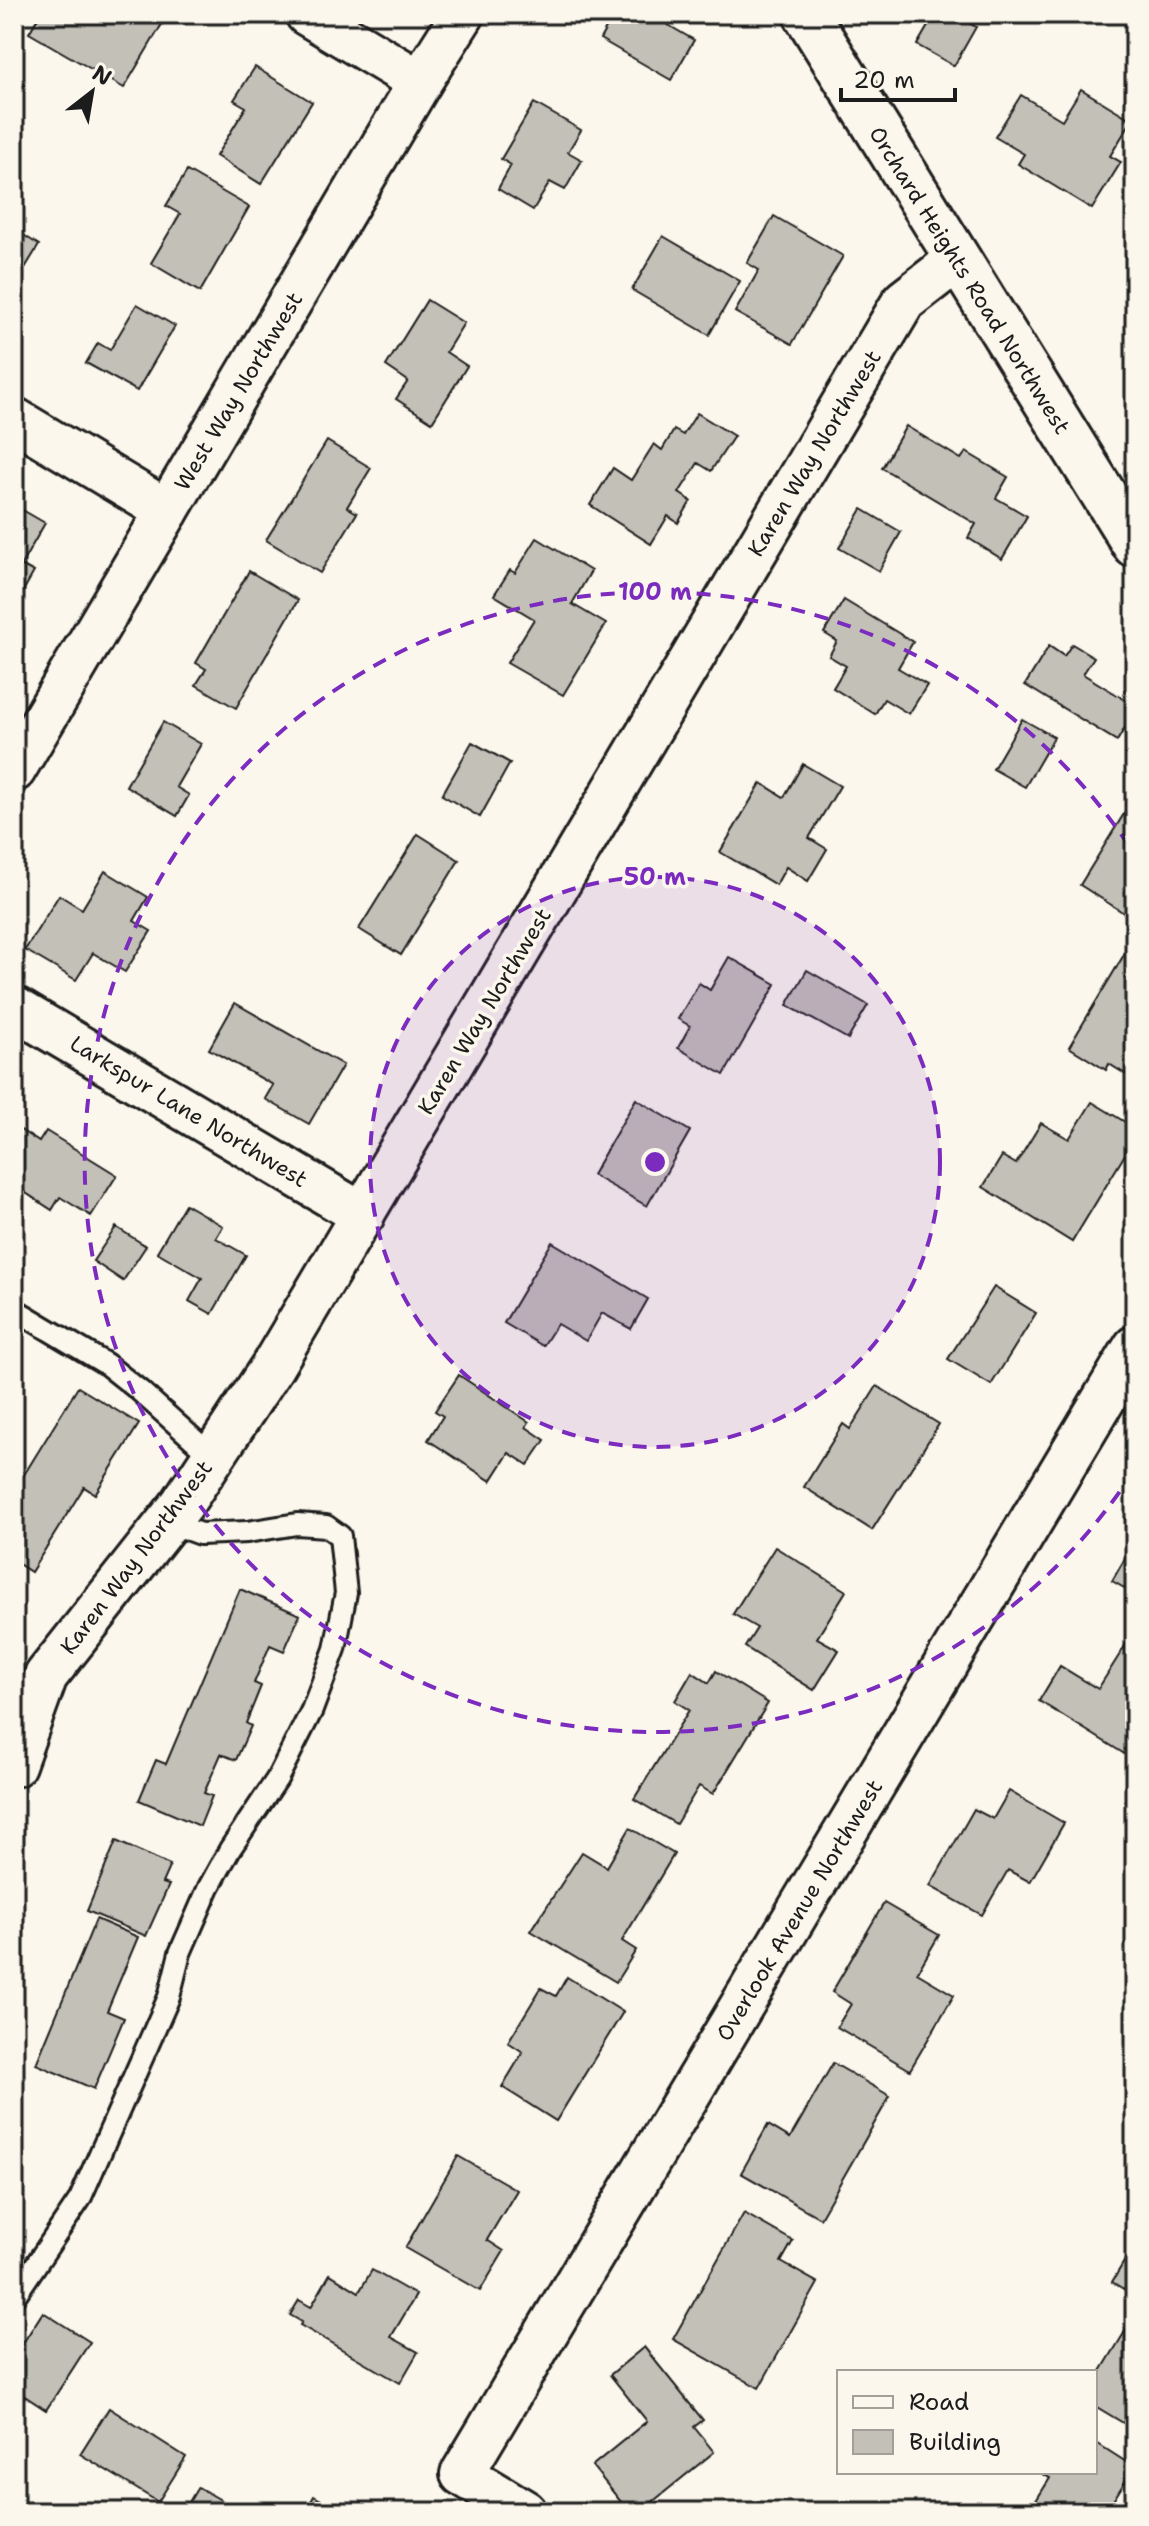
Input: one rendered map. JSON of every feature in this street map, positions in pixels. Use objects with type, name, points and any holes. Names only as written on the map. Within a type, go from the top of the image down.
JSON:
[{"type":"main road","name":"Orchard Heights Road Northwest","points":[[820,19],[957,260],[1135,545]]},
{"type":"street","points":[[307,14],[420,82]]},
{"type":"street","name":"West Way Northwest","points":[[14,770],[463,14]]},
{"type":"street","name":"Karen Way Northwest","points":[[14,1765],[30,1668],[167,1522],[213,1457],[272,1367],[363,1215],[904,301],[957,260]]},
{"type":"street","points":[[14,419],[167,511]]},
{"type":"street","name":"Larkspur Lane Northwest","points":[[14,1008],[363,1215]]},
{"type":"street","name":"Overlook Avenue Northwest","points":[[525,2512],[462,2474],[1135,1347]]},
{"type":"lane","points":[[14,1309],[106,1364],[213,1457]]},
{"type":"lane","points":[[14,2297],[80,2199],[169,1997],[180,1953],[209,1887],[230,1849],[277,1779],[312,1710],[335,1649],[346,1593],[340,1536],[326,1526],[297,1524],[247,1532],[200,1534],[167,1522]]},
{"type":"building","points":[[40,14],[157,14],[165,19],[124,88],[29,33]]},
{"type":"building","points":[[614,14],[649,14],[694,40],[671,80],[600,39]]},
{"type":"building","points":[[935,14],[953,14],[976,27],[954,66],[917,45]]},
{"type":"building","points":[[255,67],[312,102],[261,184],[216,156],[246,107],[234,100]]},
{"type":"building","points":[[1081,89],[1132,120],[1110,156],[1121,162],[1092,209],[1018,164],[1024,154],[995,137],[1021,95],[1062,120]]},
{"type":"building","points":[[534,103],[581,130],[568,152],[582,160],[565,190],[550,182],[533,210],[498,189],[511,165],[501,159]]},
{"type":"building","points":[[187,171],[249,207],[200,292],[151,263],[180,214],[166,206]]},
{"type":"building","points":[[774,216],[843,256],[792,344],[735,312],[759,270],[747,263]]},
{"type":"building","points":[[14,229],[39,245],[14,286]]},
{"type":"building","points":[[663,236],[740,281],[709,335],[632,290]]},
{"type":"building","points":[[427,300],[464,323],[446,352],[467,366],[432,422],[396,399],[408,381],[386,366]]},
{"type":"building","points":[[137,304],[175,326],[137,391],[86,363],[98,343],[110,350]]},
{"type":"building","points":[[697,413],[734,436],[711,471],[698,463],[679,493],[691,501],[678,523],[668,516],[651,544],[590,505],[613,468],[631,480],[654,444],[662,450],[674,430],[683,435]]},
{"type":"building","points":[[906,426],[961,459],[966,452],[1008,477],[996,498],[1027,516],[1002,559],[968,538],[976,524],[882,468]]},
{"type":"building","points":[[327,441],[371,468],[347,507],[357,513],[320,573],[266,540]]},
{"type":"building","points":[[14,505],[45,523],[21,565],[34,572],[14,607]]},
{"type":"building","points":[[862,509],[901,532],[879,571],[839,548]]},
{"type":"building","points":[[537,538],[591,571],[572,604],[606,624],[563,695],[507,663],[534,619],[494,595],[510,570],[515,573]]},
{"type":"building","points":[[249,571],[298,600],[236,708],[196,685],[206,669],[196,663]]},
{"type":"building","points":[[844,600],[913,642],[898,668],[927,685],[909,714],[884,699],[875,714],[833,688],[846,666],[829,656],[837,641],[824,633]]},
{"type":"building","points":[[1072,644],[1094,657],[1083,674],[1135,706],[1117,741],[1025,685],[1049,646],[1064,656]]},
{"type":"building","points":[[1022,719],[1054,737],[1025,787],[993,769]]},
{"type":"building","points":[[163,722],[201,744],[176,787],[189,795],[177,816],[126,786]]},
{"type":"building","points":[[472,742],[510,763],[480,817],[442,795]]},
{"type":"building","points":[[803,764],[840,786],[809,838],[827,849],[808,881],[786,867],[776,885],[720,852],[761,783],[784,797]]},
{"type":"building","points":[[1135,796],[1135,920],[1080,885]]},
{"type":"building","points":[[418,834],[459,860],[401,955],[359,929]]},
{"type":"building","points":[[105,871],[148,897],[134,921],[151,931],[125,972],[93,953],[76,980],[25,950],[59,895],[82,909]]},
{"type":"building","points":[[1128,948],[1135,953],[1135,1080],[1109,1064],[1106,1070],[1069,1047]]},
{"type":"building","points":[[729,957],[776,984],[724,1075],[678,1048],[690,1026],[678,1019],[699,983],[710,990]]},
{"type":"building","points":[[807,970],[868,1005],[848,1039],[787,1005]]},
{"type":"building","points":[[235,1003],[343,1065],[309,1124],[265,1099],[273,1085],[209,1049]]},
{"type":"building","points":[[636,1099],[690,1131],[647,1206],[592,1175]]},
{"type":"building","points":[[1092,1102],[1135,1128],[1135,1138],[1072,1242],[983,1187],[1002,1156],[1016,1164],[1041,1123],[1069,1139]]},
{"type":"building","points":[[16,1127],[39,1142],[46,1131],[117,1175],[91,1216],[60,1197],[52,1210],[21,1190],[14,1201]]},
{"type":"building","points":[[185,1204],[223,1226],[216,1238],[246,1255],[212,1314],[189,1301],[202,1278],[157,1252]]},
{"type":"building","points":[[116,1227],[146,1246],[123,1281],[93,1261]]},
{"type":"building","points":[[552,1242],[648,1299],[631,1329],[602,1313],[586,1341],[557,1324],[543,1346],[504,1323]]},
{"type":"building","points":[[994,1287],[1036,1313],[991,1385],[948,1359]]},
{"type":"building","points":[[459,1375],[529,1422],[526,1427],[545,1440],[528,1465],[509,1453],[491,1481],[428,1440],[443,1416],[435,1411]]},
{"type":"building","points":[[877,1386],[939,1424],[872,1530],[804,1487],[843,1424],[850,1429]]},
{"type":"building","points":[[78,1387],[139,1424],[95,1494],[84,1487],[31,1572],[14,1561],[14,1491]]},
{"type":"building","points":[[1135,1541],[1135,1594],[1112,1581]]},
{"type":"building","points":[[775,1547],[846,1591],[817,1638],[839,1650],[814,1690],[745,1647],[757,1628],[733,1614]]},
{"type":"building","points":[[240,1589],[300,1615],[284,1651],[270,1645],[254,1683],[261,1686],[246,1723],[251,1726],[236,1760],[221,1754],[204,1793],[212,1796],[200,1826],[139,1800],[156,1760],[166,1764]]},
{"type":"building","points":[[1130,1638],[1135,1641],[1135,1778],[1124,1771],[1131,1758],[1039,1701],[1060,1666],[1098,1689]]},
{"type":"building","points":[[716,1671],[768,1703],[713,1794],[699,1786],[676,1824],[634,1799],[689,1710],[675,1701],[692,1672],[709,1683]]},
{"type":"building","points":[[1009,1791],[1064,1823],[1030,1882],[1008,1870],[982,1915],[930,1886],[974,1809],[993,1819]]},
{"type":"building","points":[[630,1828],[674,1854],[622,1941],[636,1950],[616,1982],[531,1931],[582,1852],[607,1867]]},
{"type":"building","points":[[116,1841],[170,1865],[162,1883],[169,1885],[146,1936],[87,1911]]},
{"type":"building","points":[[884,1903],[939,1935],[917,1973],[954,1995],[910,2070],[837,2027],[851,2004],[832,1992]]},
{"type":"building","points":[[96,1919],[138,1937],[107,2011],[124,2018],[94,2089],[36,2064]]},
{"type":"building","points":[[567,1977],[623,2012],[556,2121],[502,2087],[523,2052],[508,2042],[541,1988],[556,1996]]},
{"type":"building","points":[[833,2063],[890,2096],[820,2218],[741,2173],[768,2125],[790,2138]]},
{"type":"building","points":[[458,2156],[517,2190],[487,2240],[504,2251],[480,2291],[405,2248]]},
{"type":"building","points":[[744,2213],[793,2241],[781,2262],[818,2283],[759,2388],[673,2339]]},
{"type":"building","points":[[1135,2245],[1135,2296],[1112,2282]]},
{"type":"building","points":[[372,2270],[416,2295],[391,2337],[418,2352],[400,2383],[300,2325],[302,2322],[290,2315],[299,2300],[311,2307],[330,2274],[359,2292]]},
{"type":"building","points":[[43,2312],[90,2342],[46,2410],[14,2389],[14,2357]]},
{"type":"building","points":[[1135,2315],[1135,2430],[1097,2407],[1097,2378]]},
{"type":"building","points":[[644,2347],[703,2420],[694,2427],[714,2452],[640,2512],[629,2512],[592,2466],[647,2421],[610,2375]]},
{"type":"building","points":[[109,2408],[186,2457],[158,2502],[80,2454]]},
{"type":"building","points":[[1097,2443],[1134,2467],[1106,2512],[1029,2512],[1050,2478],[1043,2474],[1097,2474]]},
{"type":"building","points":[[198,2487],[242,2512],[183,2512]]},
{"type":"building","points":[[314,2496],[342,2512],[305,2512]]}]
